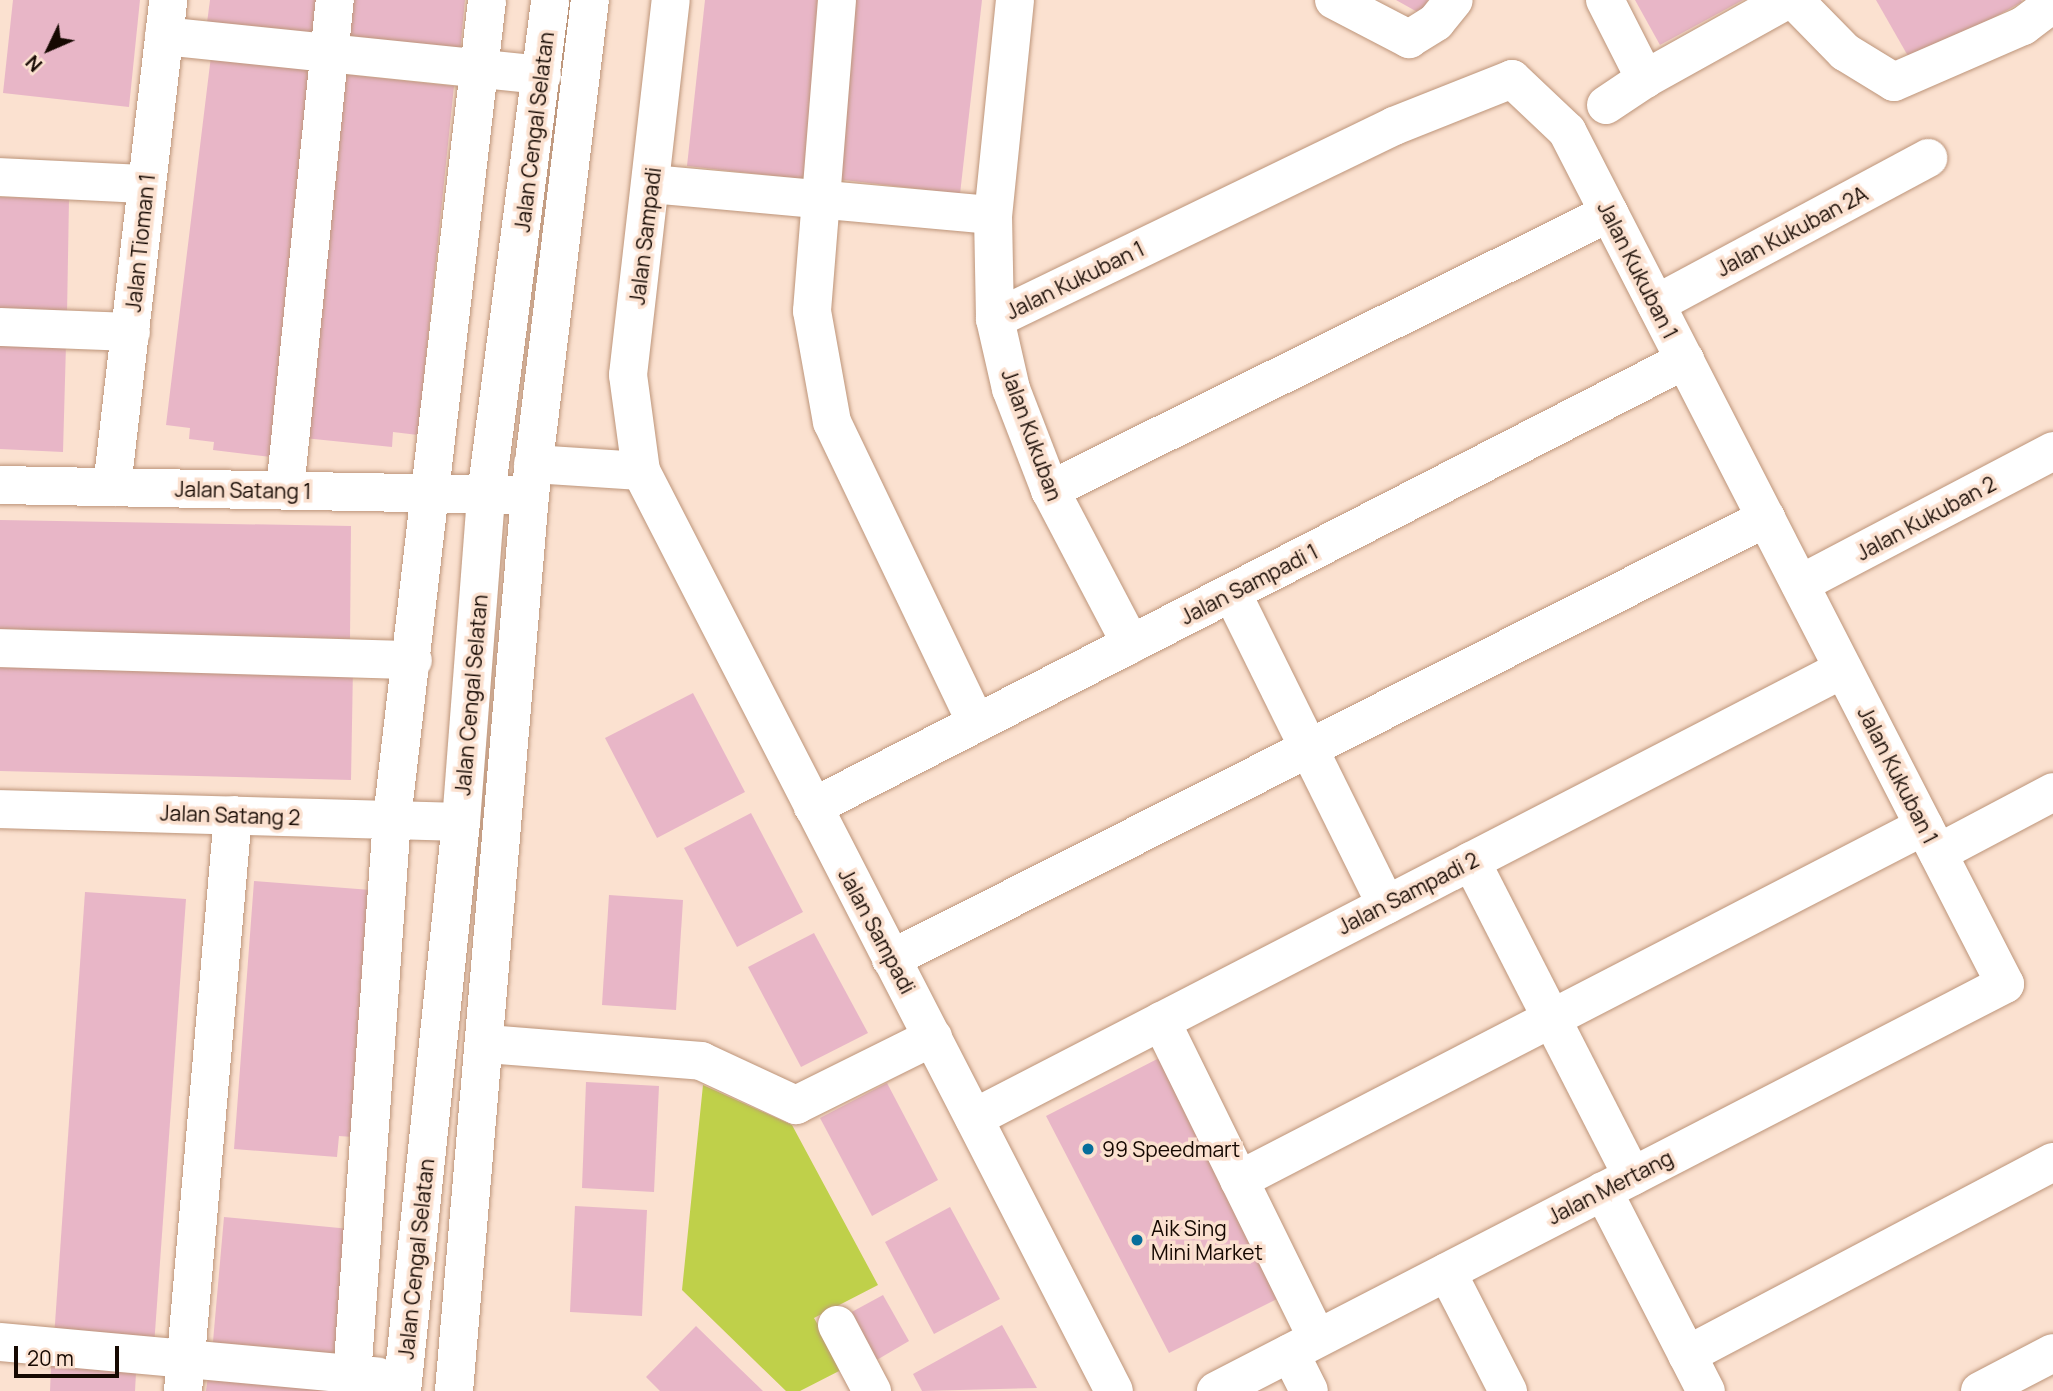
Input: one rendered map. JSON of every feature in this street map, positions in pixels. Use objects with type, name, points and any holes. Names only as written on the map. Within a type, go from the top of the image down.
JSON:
[{"type":"street","points":[[285,490],[335,0]]},
{"type":"street","points":[[352,1381],[392,819],[486,0]]},
{"type":"street","name":"Jalan Cengal Selatan","points":[[403,1386],[461,822],[486,495],[550,0]]},
{"type":"street","name":"Jalan Cengal Selatan","points":[[458,1390],[532,480],[590,0]]},
{"type":"street","name":"Jalan Sampadi","points":[[671,0],[628,375],[641,471],[1114,1391]]},
{"type":"street","points":[[837,0],[817,197],[812,311],[832,422],[976,723]]},
{"type":"street","name":"Jalan Kukuban","points":[[1014,0],[993,215],[996,319],[1011,389],[1050,490],[1131,644]]},
{"type":"street","points":[[1334,0],[1409,39],[1436,22],[1454,0]]},
{"type":"street","points":[[1605,0],[1645,79]]},
{"type":"street","points":[[1606,106],[1645,79],[1787,0]]},
{"type":"street","points":[[1794,0],[1845,52],[1894,82],[2023,26],[2048,7],[2045,0]]},
{"type":"street","points":[[166,18],[330,54],[542,75]]},
{"type":"street","name":"Jalan Tioman 1","points":[[112,487],[166,18]]},
{"type":"street","name":"Jalan Kukuban 1","points":[[996,319],[1394,126],[1512,79],[1567,131],[2005,984]]},
{"type":"street","name":"Jalan Kukuban 2A","points":[[1656,304],[1928,158]]},
{"type":"street","points":[[0,177],[145,184]]},
{"type":"street","points":[[651,184],[993,215]]},
{"type":"street","points":[[1050,490],[1609,213]]},
{"type":"street","points":[[0,327],[131,332]]},
{"type":"street","name":"Jalan Sampadi 1","points":[[813,807],[1685,360]]},
{"type":"street","name":"Jalan Kukuban 2","points":[[1800,584],[2053,451]]},
{"type":"street","points":[[532,480],[641,471]]},
{"type":"street","name":"Jalan Satang 1","points":[[0,485],[285,490],[430,496],[486,495],[532,480]]},
{"type":"street","points":[[891,959],[1766,518]]},
{"type":"street","points":[[1232,593],[1385,905]]},
{"type":"street","points":[[0,648],[412,660]]},
{"type":"street","name":"Jalan Sampadi 2","points":[[974,1118],[1843,669]]},
{"type":"street","points":[[1239,1180],[1554,1021],[1931,840],[2053,792]]},
{"type":"street","name":"Jalan Satang 2","points":[[0,814],[233,815],[461,822]]},
{"type":"street","points":[[185,1375],[233,815]]},
{"type":"street","points":[[1471,861],[1554,1021],[1688,1355],[1706,1391]]},
{"type":"street","name":"Jalan Mertang","points":[[1216,1391],[2005,984]]},
{"type":"street","points":[[1161,1021],[1239,1180],[1303,1346],[1309,1391]]},
{"type":"street","points":[[487,1044],[701,1061],[796,1105],[933,1037]]},
{"type":"street","points":[[1688,1355],[2053,1162]]},
{"type":"street","points":[[1447,1272],[1508,1391]]},
{"type":"street","points":[[837,1325],[872,1391]]},
{"type":"street","points":[[0,1342],[185,1375],[352,1381],[458,1390]]},
{"type":"street","points":[[1980,1391],[2053,1353]]},
{"type":"green space","points":[[703,1085],[792,1125],[878,1285],[814,1318],[843,1369],[800,1391],[786,1391],[682,1290]]},
{"type":"building","points":[[13,0],[140,0],[129,107],[3,93]]},
{"type":"building","points":[[210,0],[325,0],[322,36],[207,23]]},
{"type":"building","points":[[346,0],[465,0],[460,52],[341,38]]},
{"type":"building","points":[[705,0],[829,0],[809,180],[687,166]]},
{"type":"building","points":[[856,0],[982,0],[960,194],[836,179]]},
{"type":"building","points":[[1396,0],[1428,0],[1421,14]]},
{"type":"building","points":[[1635,0],[1743,0],[1660,45]]},
{"type":"building","points":[[1876,0],[2021,0],[2022,2],[1912,63]]},
{"type":"building","points":[[211,56],[318,70],[271,457],[213,450],[214,442],[189,439],[190,428],[166,425]]},
{"type":"building","points":[[343,74],[454,86],[418,435],[393,432],[392,447],[304,438]]},
{"type":"building","points":[[0,197],[69,199],[67,315],[0,313]]},
{"type":"building","points":[[0,341],[66,344],[63,452],[0,449]]},
{"type":"building","points":[[0,520],[351,526],[350,639],[0,632]]},
{"type":"building","points":[[0,657],[353,667],[351,780],[0,771]]},
{"type":"building","points":[[693,693],[745,792],[657,838],[605,738]]},
{"type":"building","points":[[751,813],[803,912],[737,947],[684,848]]},
{"type":"building","points":[[254,881],[371,890],[353,1137],[339,1136],[337,1157],[234,1149]]},
{"type":"building","points":[[85,892],[186,899],[154,1346],[54,1338]]},
{"type":"building","points":[[609,895],[683,900],[676,1010],[602,1005]]},
{"type":"building","points":[[814,933],[868,1033],[801,1067],[748,967]]},
{"type":"building","points":[[1167,1054],[1287,1294],[1169,1353],[1046,1116]]},
{"type":"building","points":[[586,1082],[659,1086],[654,1192],[582,1188]]},
{"type":"building","points":[[887,1083],[938,1180],[872,1216],[820,1118]]},
{"type":"building","points":[[575,1206],[647,1210],[642,1316],[570,1312]]},
{"type":"building","points":[[950,1207],[1000,1299],[934,1334],[885,1242]]},
{"type":"building","points":[[224,1217],[350,1229],[339,1364],[212,1353]]},
{"type":"building","points":[[883,1295],[909,1341],[875,1361],[848,1314]]},
{"type":"building","points":[[1002,1325],[1037,1388],[922,1391],[913,1374]]},
{"type":"building","points":[[696,1326],[763,1391],[660,1391],[646,1377]]},
{"type":"building","points":[[51,1366],[136,1373],[135,1391],[50,1391]]},
{"type":"building","points":[[208,1376],[338,1391],[206,1391]]},
{"type":"place","name":"99 Speedmart","points":[[1088,1149]]},
{"type":"place","name":"Aik Sing Mini Market","points":[[1137,1240]]}]
